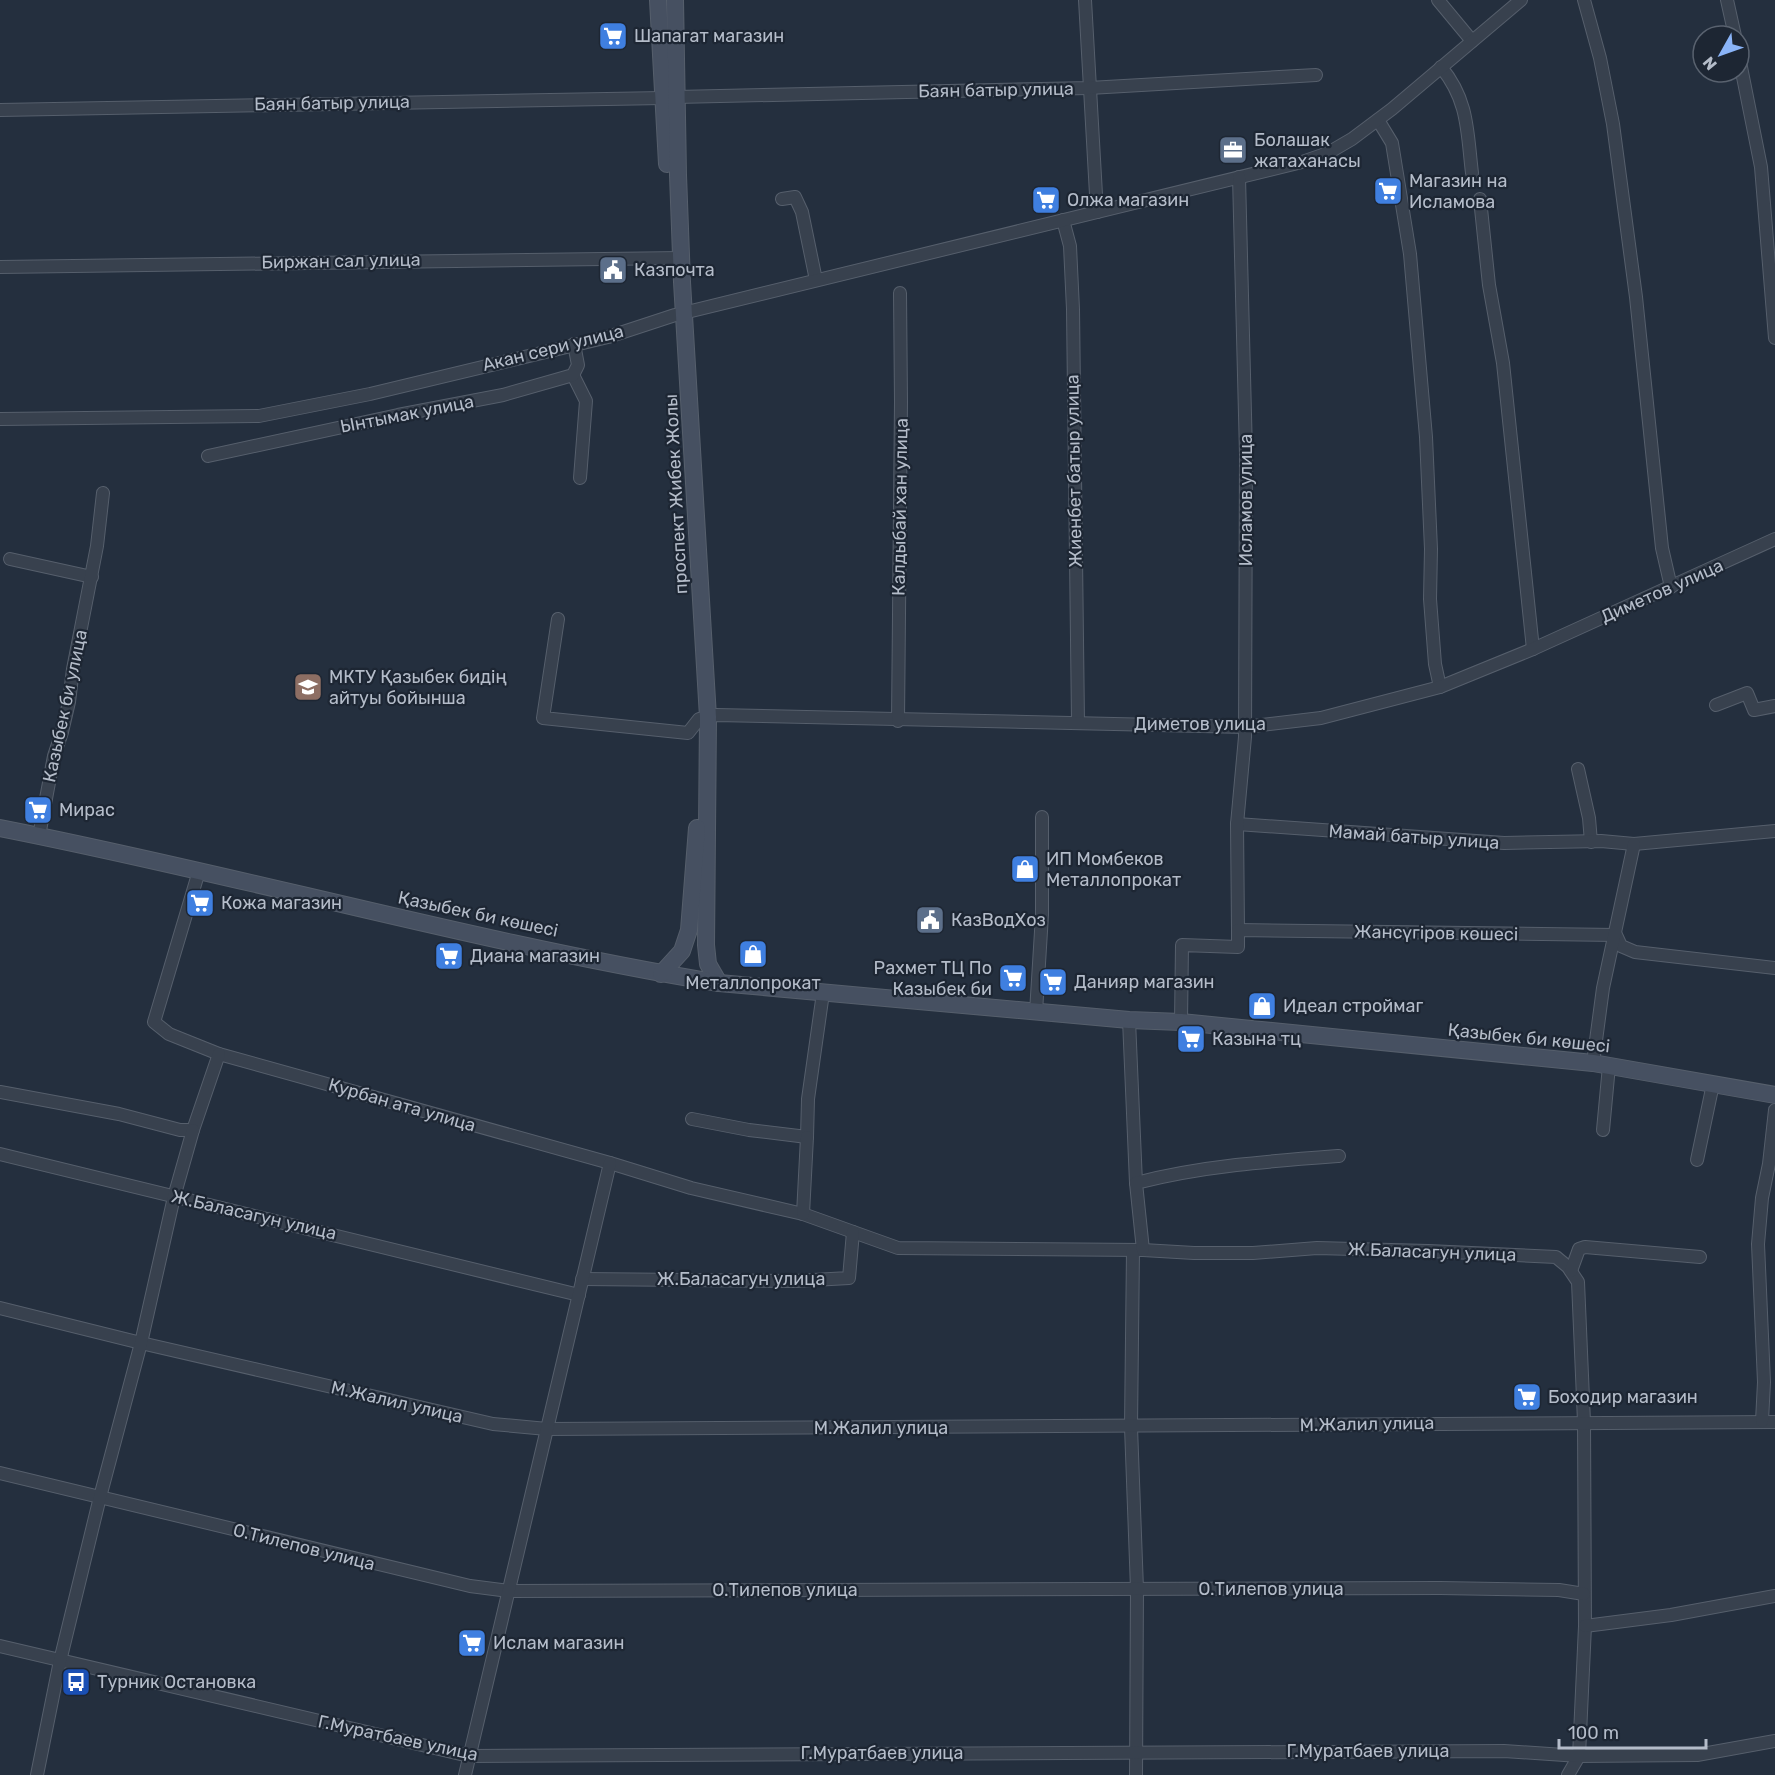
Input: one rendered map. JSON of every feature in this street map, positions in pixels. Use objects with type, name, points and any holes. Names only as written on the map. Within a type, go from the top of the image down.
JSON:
[{"type":"main road","name":"проспект Жибек Жолы","points":[[658,0],[670,98],[676,258],[703,718],[706,945],[708,964],[719,983]]},
{"type":"main road","name":"проспект Жибек Жолы","points":[[670,98],[675,0]]},
{"type":"main road","name":"проспект Жибек Жолы","points":[[661,974],[682,951],[689,930],[703,718]]},
{"type":"main road","name":"Қазыбек би көшесі","points":[[0,828],[493,938],[661,974],[719,983],[1129,1020],[1181,1022],[1601,1064],[1775,1095]]},
{"type":"street","points":[[1086,0],[1097,212]]},
{"type":"street","points":[[1438,0],[1472,41]]},
{"type":"street","name":"Акан сери улица","points":[[0,418],[259,416],[370,394],[608,337],[680,314],[1302,162],[1328,153],[1378,120],[1521,0]]},
{"type":"street","points":[[1584,0],[1600,58],[1613,124],[1636,297],[1662,548],[1671,587]]},
{"type":"street","points":[[1727,0],[1732,24]]},
{"type":"street","points":[[1441,67],[1454,83],[1464,105],[1472,173]]},
{"type":"street","name":"Баян батыр улица","points":[[0,110],[1089,88],[1316,75]]},
{"type":"street","points":[[1744,84],[1761,166],[1775,338]]},
{"type":"street","points":[[1378,120],[1392,143],[1410,254],[1426,437],[1431,549],[1430,599],[1435,664],[1440,687]]},
{"type":"street","name":"Исламов улица","points":[[1238,930],[1237,824],[1245,728],[1246,454],[1239,177]]},
{"type":"street","points":[[782,199],[795,196],[802,212],[816,280]]},
{"type":"street","points":[[1480,199],[1489,285],[1504,374],[1533,649]]},
{"type":"street","name":"Жиенбет батыр улица","points":[[1063,220],[1070,246],[1073,309],[1078,722]]},
{"type":"street","name":"Биржан сал улица","points":[[0,267],[676,258]]},
{"type":"street","name":"Калдыбай хан улица","points":[[897,721],[902,402],[900,293]]},
{"type":"street","points":[[574,344],[578,365],[573,375],[586,401],[580,478]]},
{"type":"street","name":"Ынтымак улица","points":[[208,456],[502,395],[573,375]]},
{"type":"street","name":"Казыбек би улица","points":[[39,836],[54,756],[69,702],[73,669],[102,517],[103,493]]},
{"type":"street","name":"Диметов улица","points":[[703,718],[716,715],[897,721],[1078,722],[1245,728],[1321,718],[1440,687],[1533,649],[1775,539]]},
{"type":"street","points":[[9,559],[92,577]]},
{"type":"street","points":[[558,620],[543,718],[688,733],[703,718]]},
{"type":"street","points":[[1716,705],[1747,693],[1754,710],[1775,706]]},
{"type":"street","points":[[1578,769],[1589,818],[1591,842]]},
{"type":"street","points":[[1036,1012],[1042,915],[1042,817]]},
{"type":"street","name":"Мамай батыр улица","points":[[1237,824],[1504,843],[1634,844],[1775,831]]},
{"type":"street","points":[[1603,1130],[1601,1064],[1603,988],[1634,844]]},
{"type":"street","points":[[37,1775],[60,1661],[141,1343],[174,1197],[219,1054],[169,1034],[153,1022],[199,872]]},
{"type":"street","points":[[1181,1022],[1182,945],[1238,946],[1238,930]]},
{"type":"street","name":"Жансүгіров көшесі","points":[[1238,930],[1616,935]]},
{"type":"street","points":[[1616,935],[1621,946],[1635,952],[1775,968]]},
{"type":"street","points":[[803,1214],[808,1099],[823,993]]},
{"type":"street","points":[[1129,1020],[1138,1250],[1131,1426],[1137,1589],[1136,1775]]},
{"type":"street","name":"Курбан ата улица","points":[[219,1054],[692,1188],[803,1214],[853,1232]]},
{"type":"street","points":[[1697,1160],[1713,1083]]},
{"type":"street","points":[[0,1092],[119,1114],[180,1130],[194,1130]]},
{"type":"street","points":[[1762,1421],[1764,1382],[1758,1244],[1762,1198],[1769,1164],[1775,1110]]},
{"type":"street","points":[[692,1119],[749,1130],[807,1137]]},
{"type":"street","name":"Ж.Баласагун улица","points":[[0,1154],[579,1295]]},
{"type":"street","points":[[1136,1183],[1170,1174],[1211,1168],[1339,1156]]},
{"type":"street","points":[[465,1775],[610,1163]]},
{"type":"street","name":"Ж.Баласагун улица","points":[[582,1280],[795,1281],[849,1278],[853,1232],[898,1248],[1138,1250],[1194,1253],[1253,1253],[1317,1248],[1428,1251],[1556,1257],[1571,1271]]},
{"type":"street","points":[[1568,1775],[1579,1756],[1585,1626],[1584,1422],[1580,1306],[1578,1282],[1571,1271],[1579,1249],[1585,1247],[1700,1257]]},
{"type":"street","name":"М.Жалил улица","points":[[0,1308],[493,1424],[547,1429],[1775,1422]]},
{"type":"street","name":"О.Тилепов улица","points":[[0,1473],[470,1586],[509,1591],[1440,1588],[1559,1590],[1584,1594]]},
{"type":"street","points":[[1585,1626],[1671,1615],[1775,1596]]},
{"type":"street","name":"Г.Муратбаев улица","points":[[0,1646],[469,1756],[1504,1751],[1579,1756],[1696,1755],[1775,1741]]},
{"type":"place","name":"Шапагат магазин","points":[[613,36]]},
{"type":"place","name":"Болашак жатаханасы","points":[[1233,150]]},
{"type":"place","name":"Магазин на Исламова","points":[[1388,191]]},
{"type":"place","name":"Олжа магазин","points":[[1046,200]]},
{"type":"place","name":"Казпочта","points":[[613,270]]},
{"type":"place","name":"МКТУ Қазыбек бидің айтуы бойынша","points":[[308,687]]},
{"type":"place","name":"Мирас","points":[[38,810]]},
{"type":"place","name":"ИП Момбеков Металлопрокат","points":[[1025,869]]},
{"type":"place","name":"Кожа магазин","points":[[200,903]]},
{"type":"place","name":"КазВодХоз","points":[[930,920]]},
{"type":"place","name":"Металлопрокат","points":[[753,954]]},
{"type":"place","name":"Диана магазин","points":[[449,956]]},
{"type":"place","name":"Рахмет ТЦ По Казыбек би","points":[[1013,978]]},
{"type":"place","name":"Данияр магазин","points":[[1053,982]]},
{"type":"place","name":"Идеал строймаг","points":[[1262,1006]]},
{"type":"place","name":"Казына тц","points":[[1191,1039]]},
{"type":"place","name":"Боходир магазин","points":[[1527,1397]]},
{"type":"place","name":"Ислам магазин","points":[[472,1643]]},
{"type":"place","name":"Турник Остановка","points":[[76,1682]]}]
